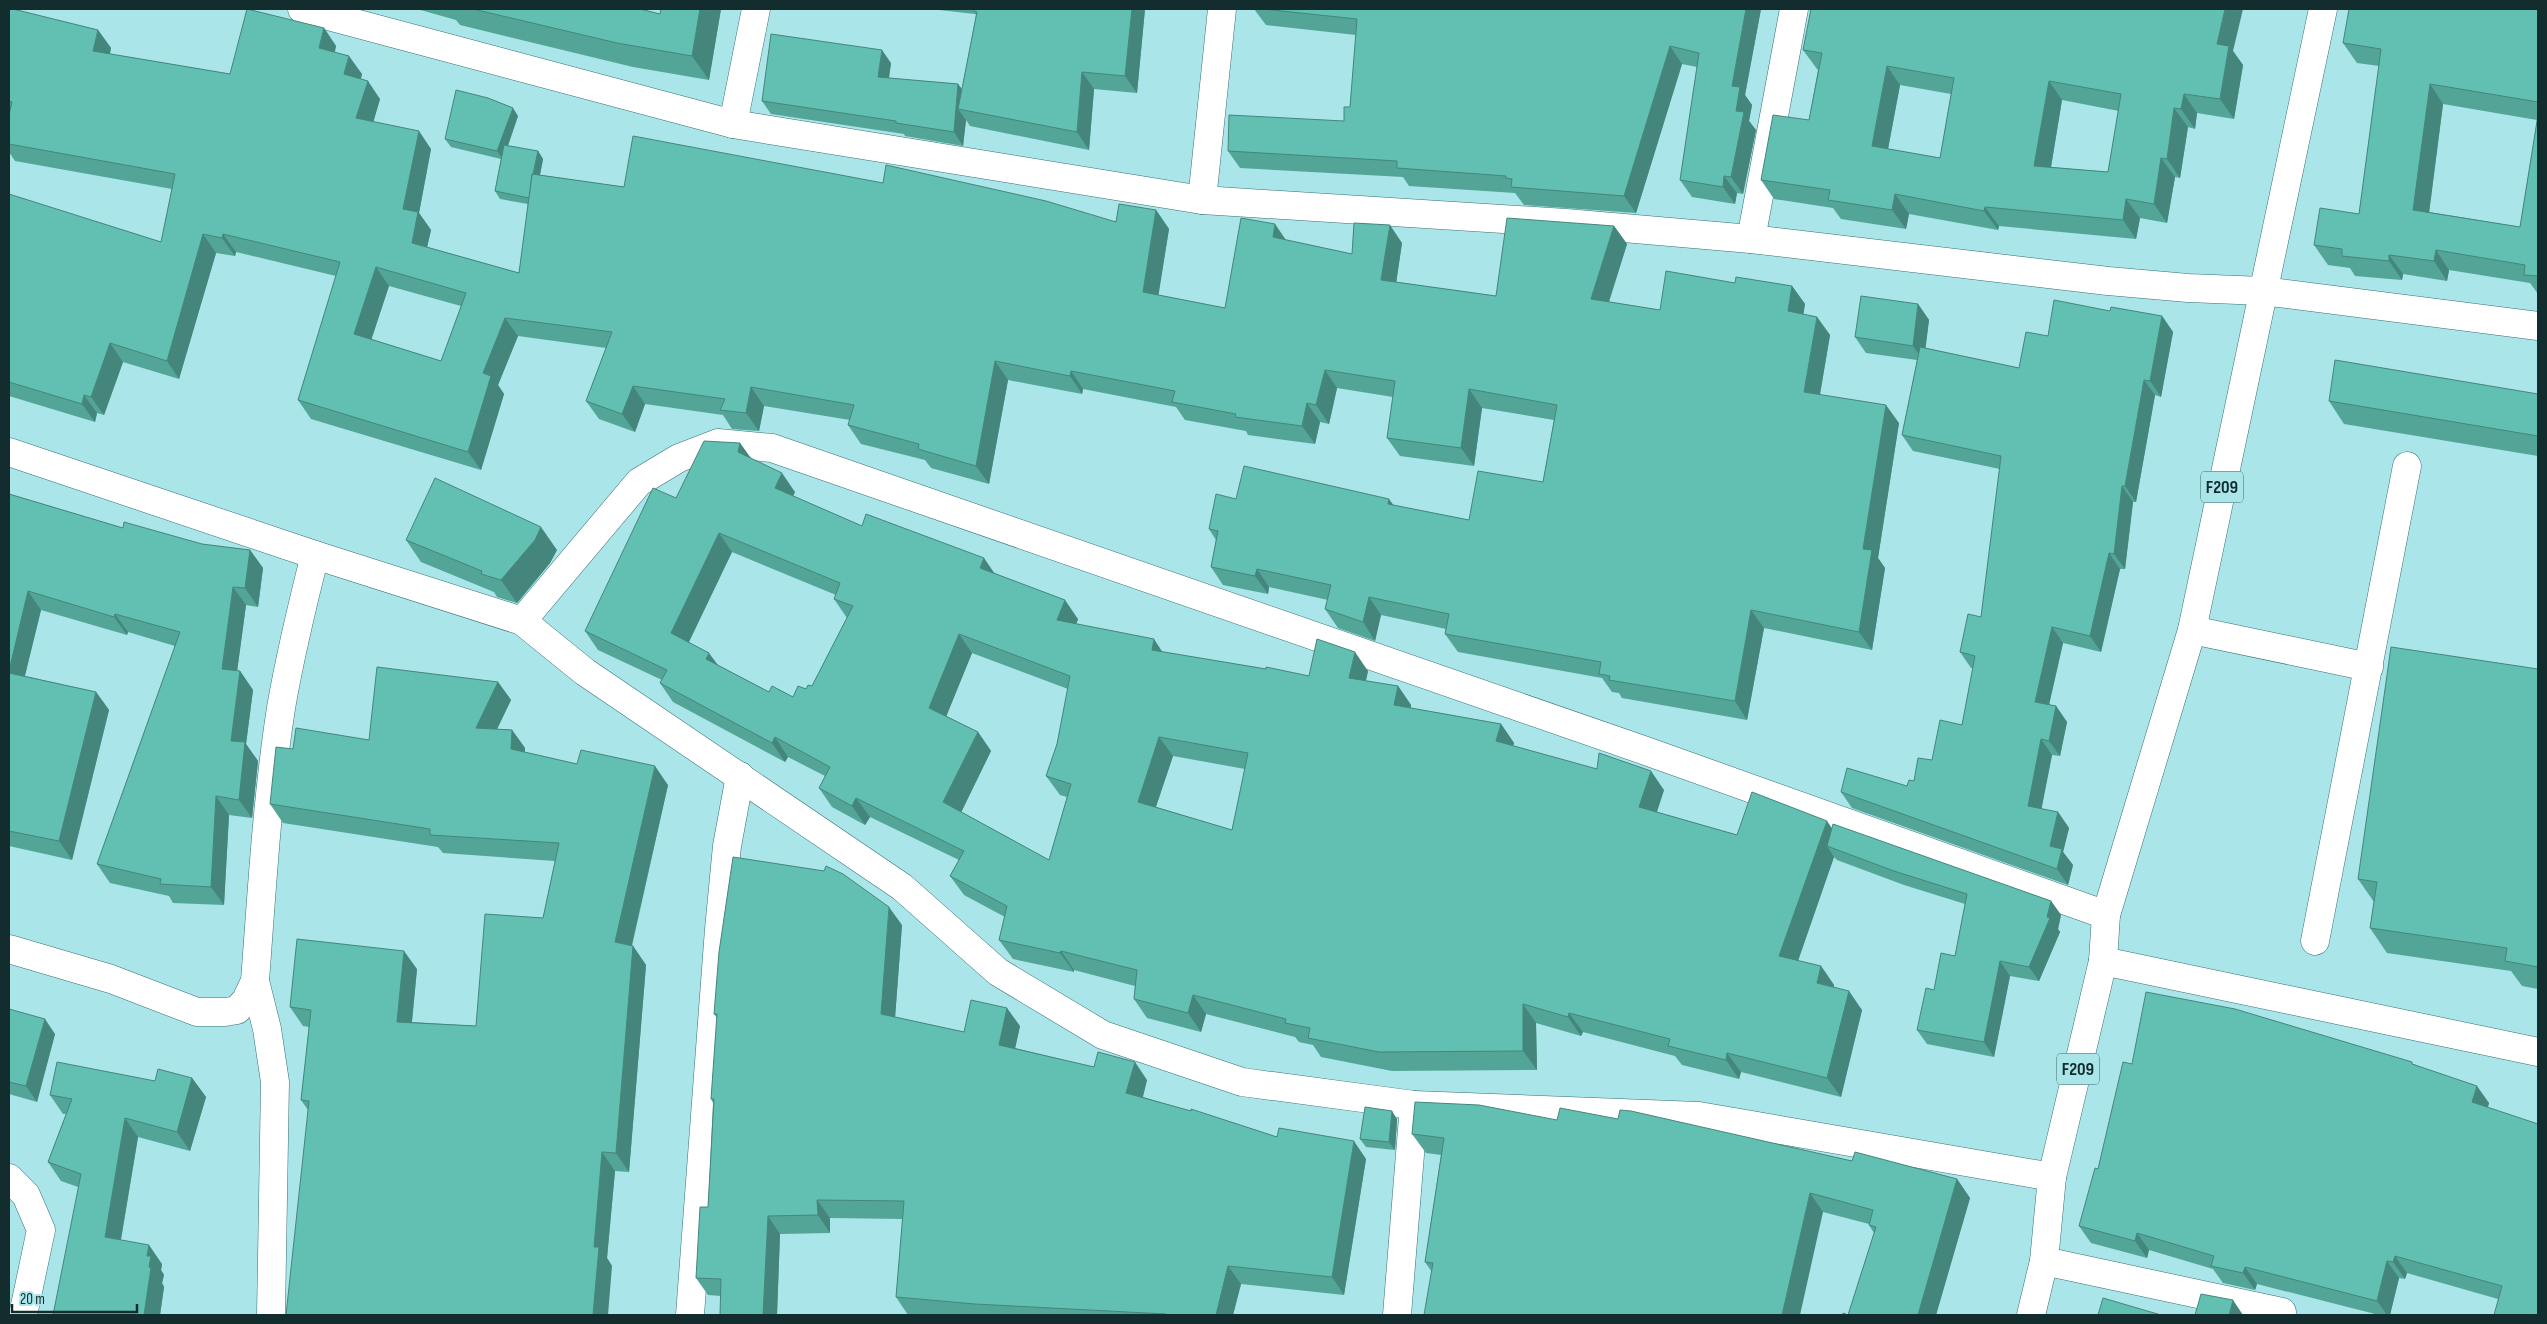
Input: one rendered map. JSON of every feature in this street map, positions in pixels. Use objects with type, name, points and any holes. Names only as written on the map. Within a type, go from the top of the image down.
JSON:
[{"type":"street","points":[[302,9],[733,124],[1202,200],[1566,223],[1751,239],[2108,281],[2188,288],[2263,291],[2538,326]]},
{"type":"street","points":[[733,124],[756,9]]},
{"type":"street","points":[[1202,200],[1222,9]]},
{"type":"street","points":[[1751,239],[1794,9]]},
{"type":"street","name":"F209","points":[[2031,1315],[2044,1260],[2052,1177],[2104,961],[2106,915],[2192,630],[2323,9]]},
{"type":"street","points":[[522,622],[639,482],[679,458],[718,443],[772,448],[1637,748],[2106,915]]},
{"type":"street","points":[[9,452],[315,555],[522,622],[585,672],[902,887],[998,972],[1103,1035],[1242,1082],[1414,1105],[1699,1116],[2052,1177]]},
{"type":"street","points":[[2315,941],[2407,466]]},
{"type":"street","points":[[271,1315],[275,1082],[268,1029],[255,981],[267,811],[281,708],[295,631],[315,555]]},
{"type":"street","points":[[2192,630],[2369,667]]},
{"type":"street","points":[[690,1315],[719,929],[727,846],[740,776]]},
{"type":"street","points":[[9,949],[111,979],[197,1012],[237,1010],[246,1000],[255,981]]},
{"type":"street","points":[[2104,961],[2538,1052]]},
{"type":"street","points":[[1397,1315],[1414,1105]]},
{"type":"street","points":[[9,1178],[26,1195],[41,1230],[23,1315]]},
{"type":"street","points":[[2044,1260],[2282,1312]]},
{"type":"building","points":[[9,9],[98,30],[93,51],[230,74],[247,9],[324,28],[319,48],[349,56],[344,74],[368,81],[356,118],[419,131],[403,209],[418,212],[412,243],[519,273],[532,174],[624,187],[633,136],[883,183],[886,165],[1046,201],[1116,222],[1119,204],[1156,210],[1143,292],[1225,308],[1241,218],[1275,224],[1273,237],[1352,254],[1354,223],[1390,225],[1381,280],[1496,296],[1507,218],[1614,226],[1591,299],[1660,310],[1666,271],[1735,283],[1736,277],[1792,286],[1788,311],[1817,317],[1804,392],[1886,405],[1863,549],[1872,550],[1859,632],[1751,610],[1735,701],[1609,680],[1610,676],[1599,674],[1601,662],[1445,634],[1449,614],[1369,597],[1363,622],[1325,609],[1331,585],[1257,569],[1255,576],[1211,567],[1218,531],[1209,529],[1216,494],[1236,499],[1244,466],[1389,499],[1388,504],[1469,520],[1478,471],[1543,482],[1557,405],[1469,389],[1461,448],[1387,438],[1395,381],[1325,370],[1316,405],[1307,403],[1302,426],[1235,417],[1236,414],[1172,402],[1175,391],[1071,371],[1070,376],[995,361],[976,466],[918,449],[919,444],[848,425],[854,405],[751,387],[746,413],[720,410],[725,399],[633,386],[622,414],[586,401],[612,332],[505,318],[483,373],[491,376],[468,452],[298,400],[340,262],[223,234],[222,238],[203,234],[167,361],[110,343],[91,397],[84,395],[82,404],[9,382],[9,194],[161,242],[175,174],[9,144],[9,115],[12,102],[9,101]],"holes":[[[376,267],[466,293],[441,361],[354,334]]]},
{"type":"building","points":[[473,9],[640,9],[660,14],[661,9],[700,9],[692,56],[617,43]]},
{"type":"building","points":[[974,9],[1132,9],[1125,76],[1082,72],[1077,132],[958,109],[977,12]]},
{"type":"building","points":[[1263,9],[1746,9],[1732,86],[1740,87],[1736,111],[1744,112],[1731,177],[1724,176],[1723,187],[1680,180],[1699,53],[1670,46],[1624,196],[1511,187],[1512,179],[1506,178],[1506,176],[1397,168],[1397,161],[1228,151],[1229,115],[1344,121],[1344,107],[1350,107],[1357,19]]},
{"type":"building","points":[[1811,9],[2225,9],[2217,44],[2229,46],[2220,99],[2184,94],[2181,109],[2174,108],[2167,159],[2161,158],[2154,204],[2126,199],[2123,220],[1985,207],[1984,211],[1895,194],[1892,210],[1828,200],[1830,190],[1761,180],[1773,115],[1809,120],[1822,53],[1803,50]],"holes":[[[1887,66],[1954,78],[1940,158],[1872,146]],[[2049,81],[2121,94],[2108,172],[2034,166]]]},
{"type":"building","points":[[2349,9],[2538,9],[2538,102],[2430,84],[2413,210],[2520,227],[2538,115],[2538,276],[2524,275],[2525,265],[2436,250],[2434,261],[2389,255],[2389,261],[2342,256],[2342,249],[2314,245],[2320,208],[2359,214],[2381,49],[2343,43]]},
{"type":"building","points":[[771,34],[882,50],[878,77],[958,84],[954,132],[896,123],[896,121],[762,101]]},
{"type":"building","points":[[456,90],[488,98],[513,108],[497,151],[445,139]]},
{"type":"building","points":[[504,145],[538,151],[532,174],[529,198],[495,191]]},
{"type":"building","points":[[1861,296],[1918,304],[1913,346],[1855,337]]},
{"type":"building","points":[[2054,300],[2110,311],[2111,307],[2162,316],[2150,381],[2144,380],[2125,486],[2122,486],[2114,554],[2109,553],[2090,636],[2052,627],[2035,702],[2056,706],[2049,741],[2041,739],[2028,806],[2058,812],[2050,846],[2062,849],[2057,869],[1841,792],[1847,768],[1907,786],[1909,780],[1914,781],[1918,758],[1932,760],[1940,720],[1962,725],[1975,656],[1960,652],[1968,614],[1981,617],[2001,456],[1902,435],[1920,347],[2019,368],[2026,332],[2048,336]]},
{"type":"building","points":[[2335,360],[2538,394],[2538,436],[2329,401]]},
{"type":"building","points":[[704,441],[740,443],[738,452],[782,473],[775,488],[862,526],[866,514],[984,558],[980,568],[1065,600],[1057,620],[1154,639],[1152,650],[1266,669],[1266,667],[1309,676],[1317,639],[1355,652],[1349,678],[1398,686],[1394,705],[1501,724],[1496,741],[1597,769],[1599,753],[1651,771],[1639,807],[1737,835],[1752,792],[1827,821],[1779,956],[1821,966],[1817,983],[1849,991],[1827,1078],[1727,1053],[1726,1060],[1668,1046],[1670,1039],[1569,1013],[1568,1017],[1523,1004],[1523,1051],[1379,1052],[1308,1038],[1310,1028],[1285,1023],[1286,1019],[1193,995],[1188,1013],[1134,999],[1137,970],[1061,951],[1060,953],[999,940],[1007,906],[950,876],[964,851],[856,798],[852,806],[819,788],[830,767],[775,737],[772,743],[660,683],[667,670],[585,631],[653,488],[676,498]],"holes":[[[719,533],[840,583],[834,599],[853,606],[812,686],[808,685],[806,689],[798,686],[793,697],[772,686],[769,692],[706,659],[709,653],[671,633]],[[959,634],[1070,676],[1057,744],[1046,776],[1071,784],[1049,860],[943,802],[978,732],[929,708]],[[1159,737],[1248,753],[1232,830],[1138,802]]]},
{"type":"building","points":[[435,478],[541,527],[535,540],[501,580],[481,574],[482,571],[406,540]]},
{"type":"building","points":[[9,494],[123,528],[124,522],[202,544],[250,550],[245,588],[233,587],[222,669],[240,671],[231,741],[245,742],[239,800],[216,796],[211,887],[160,884],[161,879],[97,864],[180,632],[115,614],[114,617],[28,591],[9,671]]},
{"type":"building","points":[[2391,647],[2538,669],[2538,967],[2505,961],[2507,948],[2370,928],[2377,882],[2358,879]]},
{"type":"building","points":[[377,667],[498,682],[476,728],[512,730],[511,749],[577,764],[581,750],[655,766],[615,942],[633,946],[616,1153],[602,1152],[594,1247],[599,1247],[593,1315],[286,1315],[309,1101],[301,1100],[311,1010],[290,1007],[297,939],[404,951],[397,1022],[476,1026],[485,914],[543,918],[559,843],[430,835],[430,829],[270,804],[276,747],[293,749],[296,728],[369,740]]},
{"type":"building","points":[[9,673],[96,692],[59,841],[9,831]]},
{"type":"building","points":[[1833,824],[2051,901],[2047,917],[2050,918],[2029,967],[2000,961],[1984,1042],[1917,1030],[1926,988],[1934,990],[1941,953],[1955,956],[1967,894],[1894,871],[1827,846]]},
{"type":"building","points":[[733,857],[824,871],[826,866],[843,874],[889,907],[881,1014],[964,1032],[971,1000],[1007,1008],[999,1045],[1094,1067],[1098,1052],[1135,1062],[1126,1093],[1191,1111],[1191,1109],[1277,1137],[1279,1128],[1354,1141],[1332,1277],[1228,1266],[1216,1315],[1166,1315],[975,1304],[896,1297],[904,1201],[817,1200],[818,1215],[768,1216],[763,1315],[720,1315],[721,1279],[696,1278],[700,1207],[708,1207],[714,1099],[711,1099],[717,1014],[714,1014],[719,952]]},
{"type":"building","points":[[2146,992],[2235,1009],[2412,1062],[2412,1064],[2477,1086],[2472,1102],[2538,1124],[2538,1315],[2494,1315],[2502,1286],[2395,1256],[2393,1262],[2387,1261],[2377,1301],[2245,1267],[2243,1273],[2211,1266],[2214,1256],[2137,1233],[2135,1241],[2079,1226],[2095,1168],[2098,1169],[2123,1062],[2132,1064]]},
{"type":"building","points":[[9,1009],[45,1019],[26,1086],[9,1082]]},
{"type":"building","points":[[57,1062],[155,1081],[158,1069],[192,1078],[177,1132],[125,1118],[105,1237],[149,1245],[147,1256],[151,1256],[149,1267],[151,1268],[144,1315],[53,1315],[81,1174],[48,1162],[72,1099],[50,1095]]},
{"type":"building","points":[[1415,1102],[1479,1105],[1557,1120],[1560,1108],[1618,1119],[1620,1110],[1631,1111],[1852,1161],[1855,1152],[1957,1179],[1918,1315],[1848,1315],[1876,1227],[1869,1225],[1873,1210],[1810,1193],[1782,1315],[1424,1315],[1433,1263],[1425,1262],[1444,1138],[1412,1134]]},
{"type":"building","points":[[1365,1107],[1392,1111],[1389,1142],[1360,1139]]},
{"type":"building","points":[[2201,1294],[2233,1300],[2229,1315],[2195,1315]]},
{"type":"building","points":[[2103,1298],[2161,1315],[2098,1315]]}]
